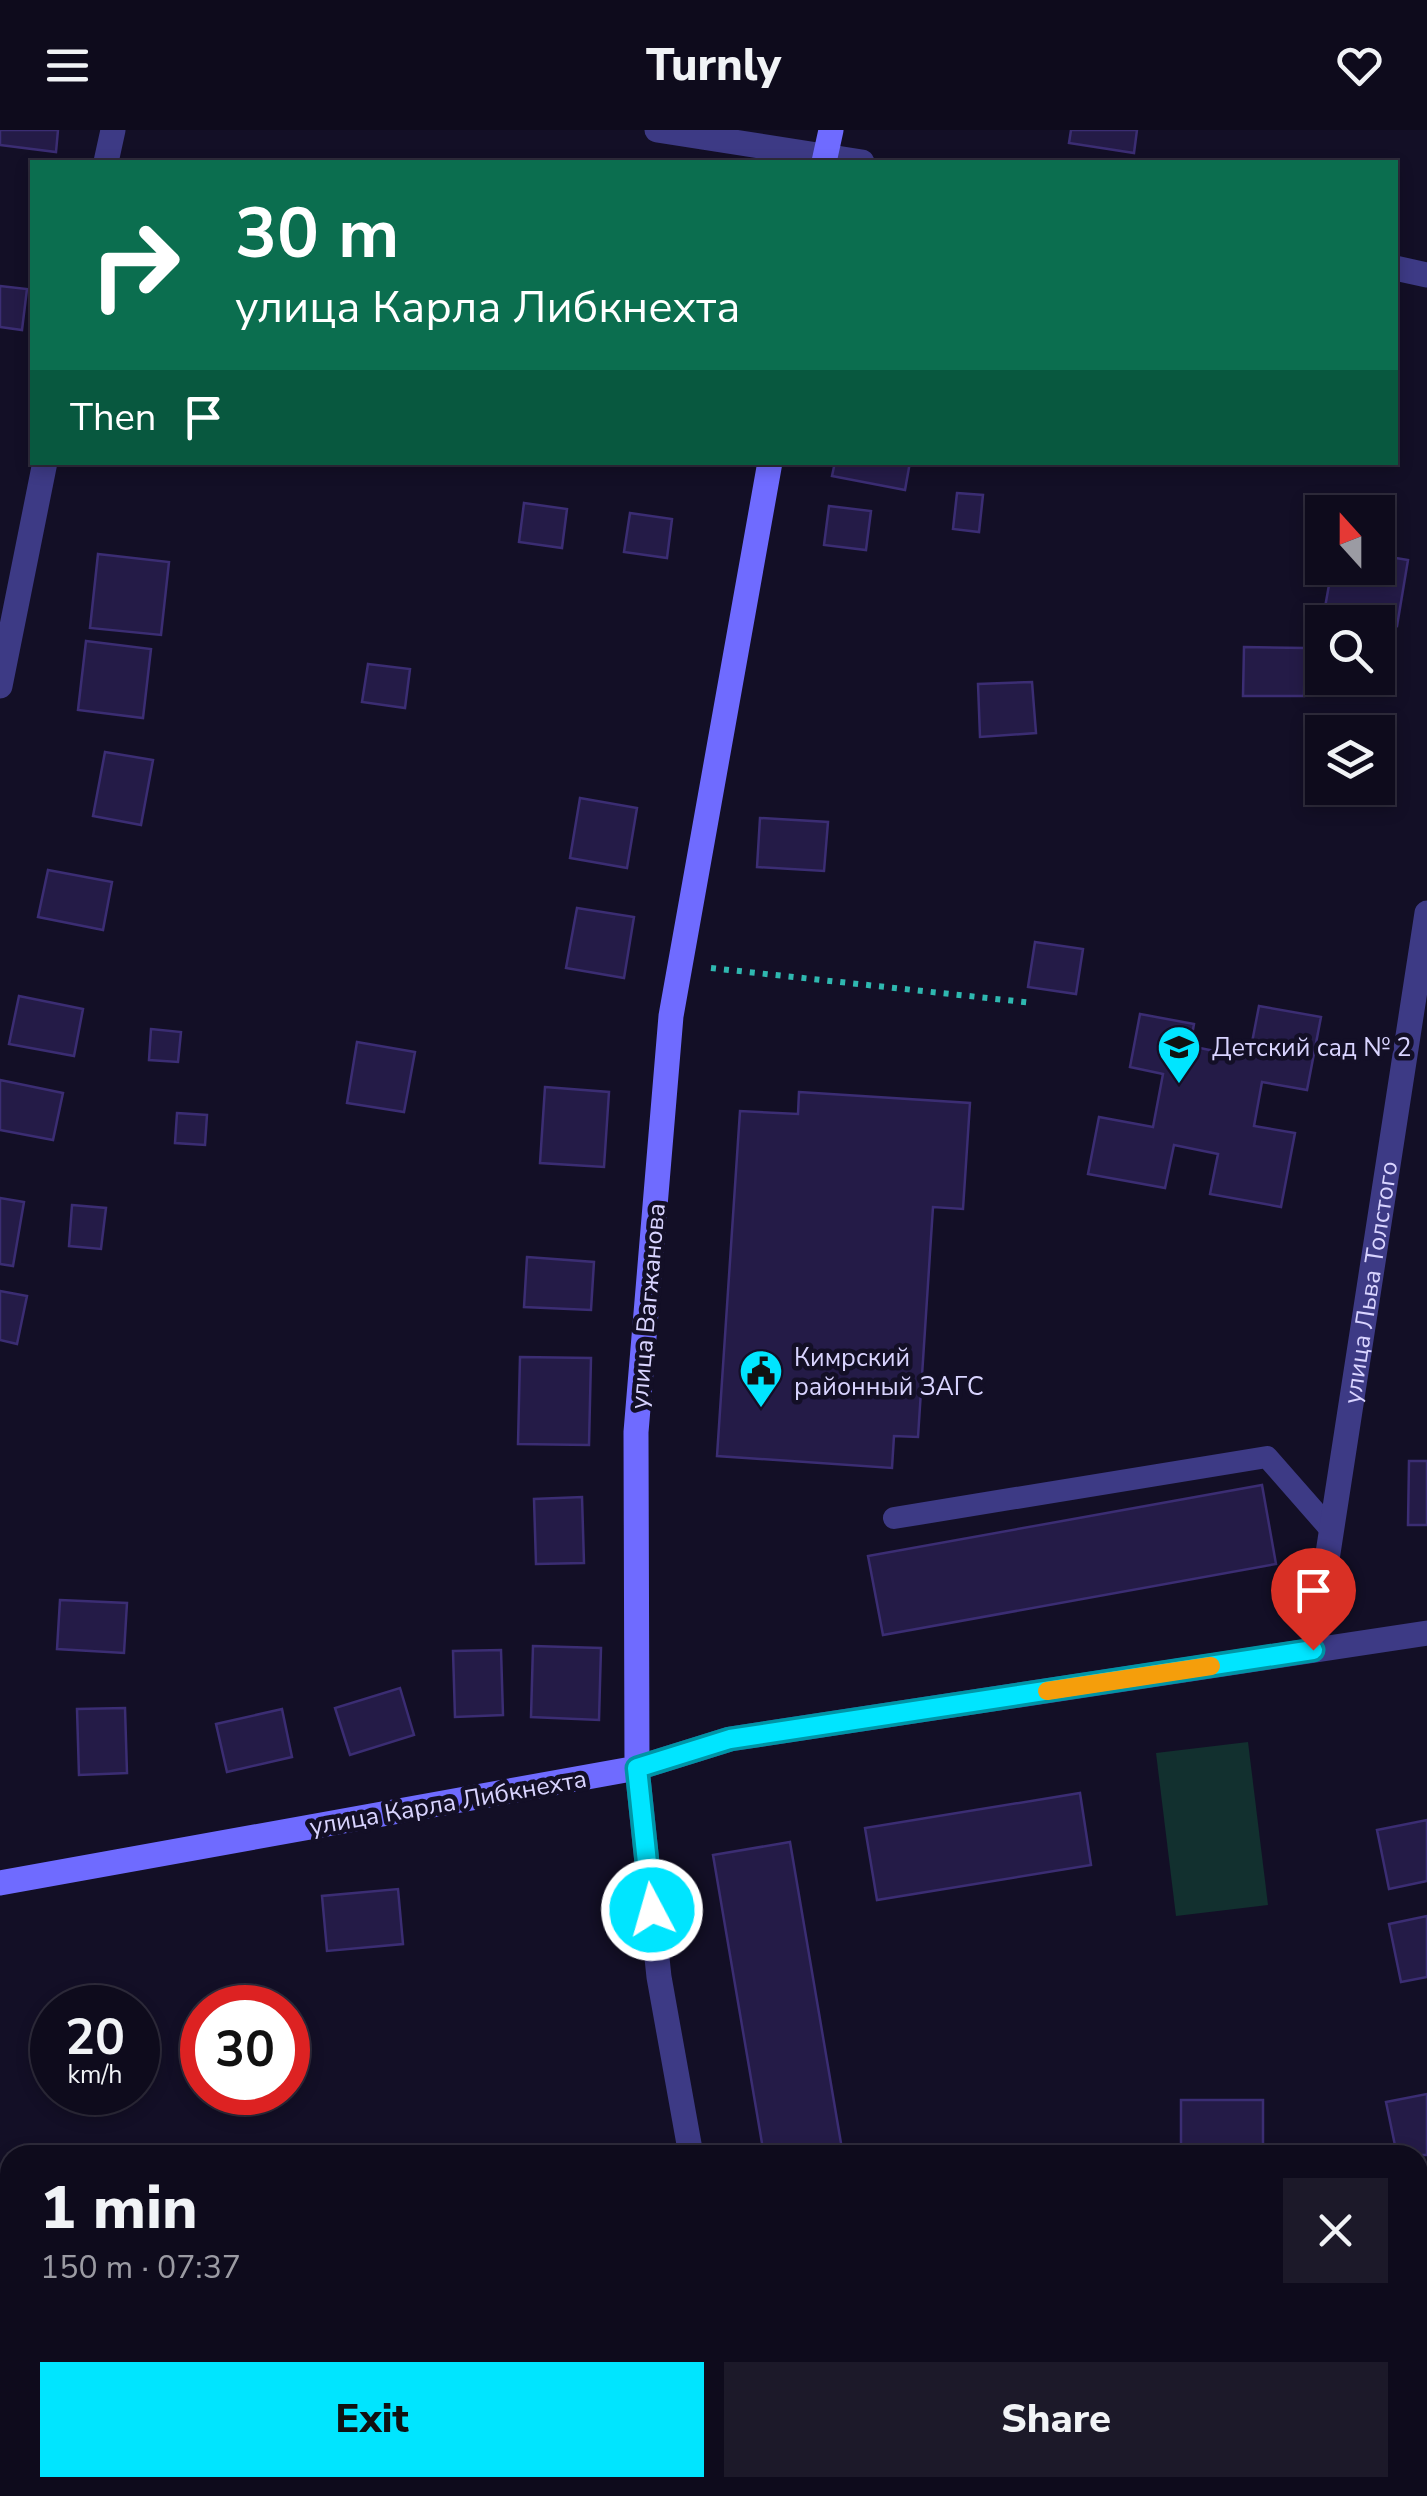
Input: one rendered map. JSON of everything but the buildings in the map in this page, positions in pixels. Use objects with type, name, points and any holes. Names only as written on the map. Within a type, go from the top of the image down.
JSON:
[{"type":"street","points":[[106,160],[113,130]]},
{"type":"street","points":[[657,130],[827,149],[857,160]]},
{"type":"street","points":[[1398,269],[1427,274]]},
{"type":"street","points":[[0,686],[44,465]]},
{"type":"street","name":"улица Вагжанова","points":[[690,2145],[659,1977],[637,1768],[636,1432],[670,1016],[769,465]]},
{"type":"street","name":"улица Льва Толстого","points":[[1313,1650],[1427,913]]},
{"type":"street","name":"улица Карла Либкнехта","points":[[0,1883],[637,1768],[730,1739],[1427,1633]]},
{"type":"lane","points":[[894,1518],[1267,1457],[1332,1530]]},
{"type":"path","points":[[680,965],[1033,1003]]},
{"type":"green space","points":[[1248,1742],[1268,1905],[1176,1916],[1156,1753]]},
{"type":"slow traffic","points":[[1047,1691],[1211,1666]]},
{"type":"place","name":"Детский сад № 2","points":[[1179,1085]]},
{"type":"place","name":"Кимрский районный ЗАГС","points":[[761,1409]]},
{"type":"route","points":[[652,1910],[637,1768],[730,1739],[1313,1650]]}]
